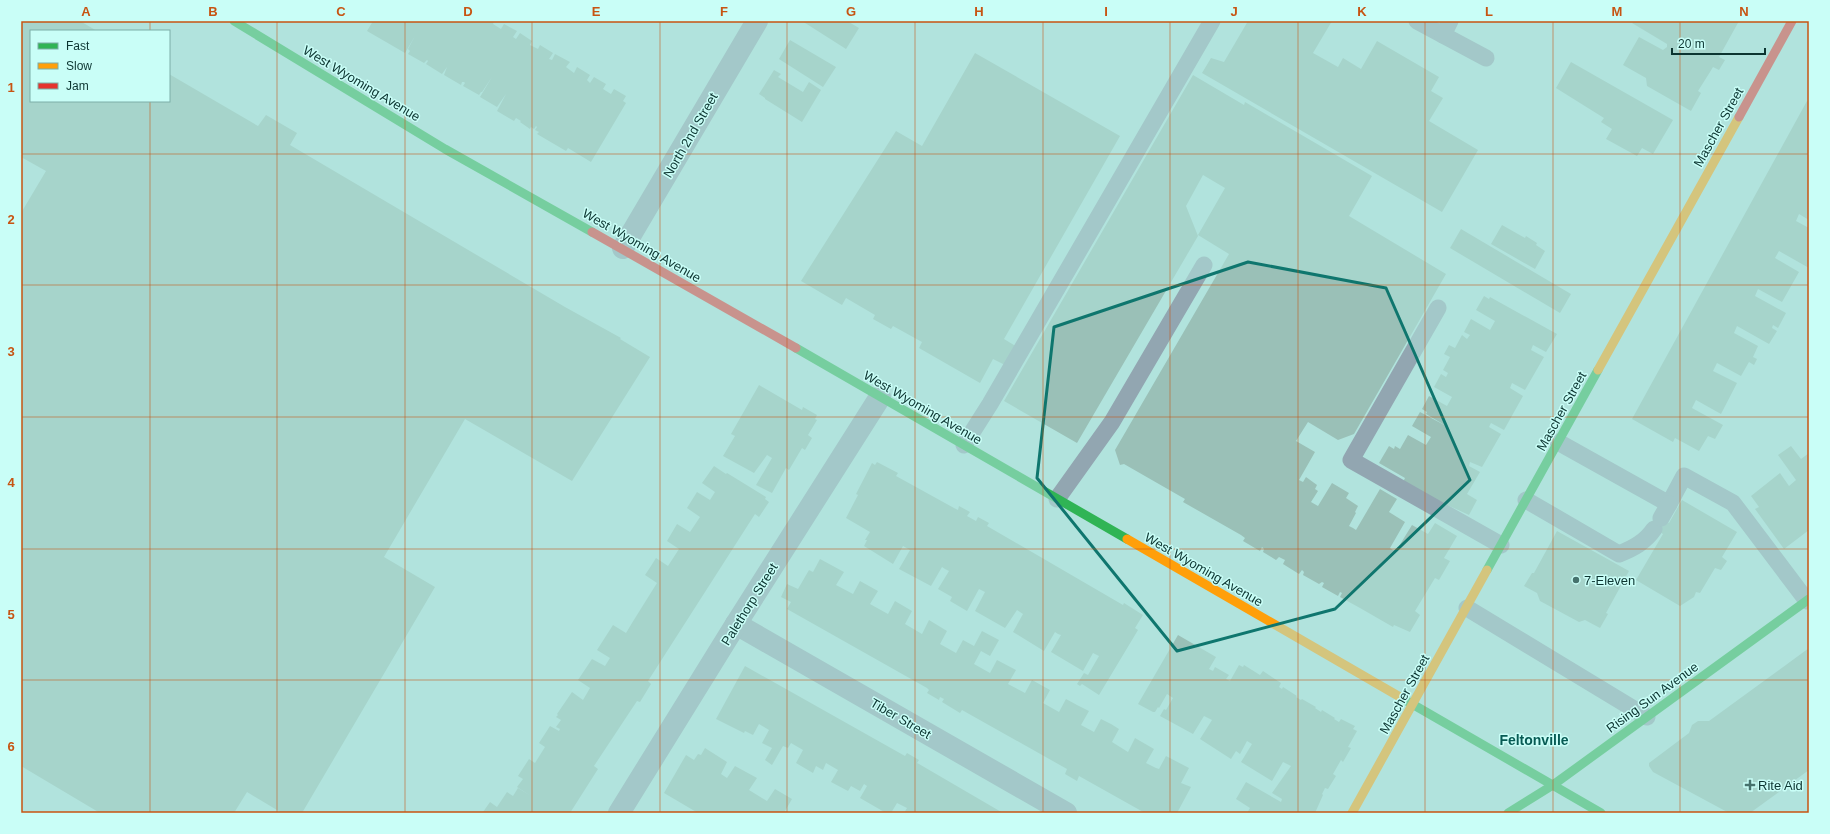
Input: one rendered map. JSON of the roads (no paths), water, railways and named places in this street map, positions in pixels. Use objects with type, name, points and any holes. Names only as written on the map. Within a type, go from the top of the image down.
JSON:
[{"type":"street","name":"West Wyoming Avenue","points":[[234,21],[445,149],[623,248],[1552,785],[1595,812]]},
{"type":"street","name":"North 2nd Street","points":[[623,248],[757,21]]},
{"type":"street","name":"Mascher Street","points":[[1352,813],[1792,21]]},
{"type":"street","name":"Palethorp Street","points":[[619,813],[736,624],[880,397]]},
{"type":"street","name":"Rising Sun Avenue","points":[[1508,813],[1552,785],[1808,600]]},
{"type":"street","name":"Tiber Street","points":[[736,624],[1066,813]]},
{"type":"lane","points":[[964,445],[994,397],[1212,21]]},
{"type":"lane","points":[[1417,21],[1447,28],[1486,58]]},
{"type":"lane","points":[[1057,499],[1112,422],[1204,265]]},
{"type":"lane","points":[[1438,308],[1352,460],[1501,545]]},
{"type":"lane","points":[[1558,442],[1661,517]]},
{"type":"lane","points":[[1526,500],[1619,554],[1648,539],[1684,476],[1733,503],[1808,600]]},
{"type":"lane","points":[[1467,608],[1647,717]]},
{"type":"place","name":"7-Eleven","points":[[1576,580]]},
{"type":"place","name":"Rite Aid","points":[[1750,785]]},
{"type":"district","name":"Feltonville","points":[[1534,740]]}]
